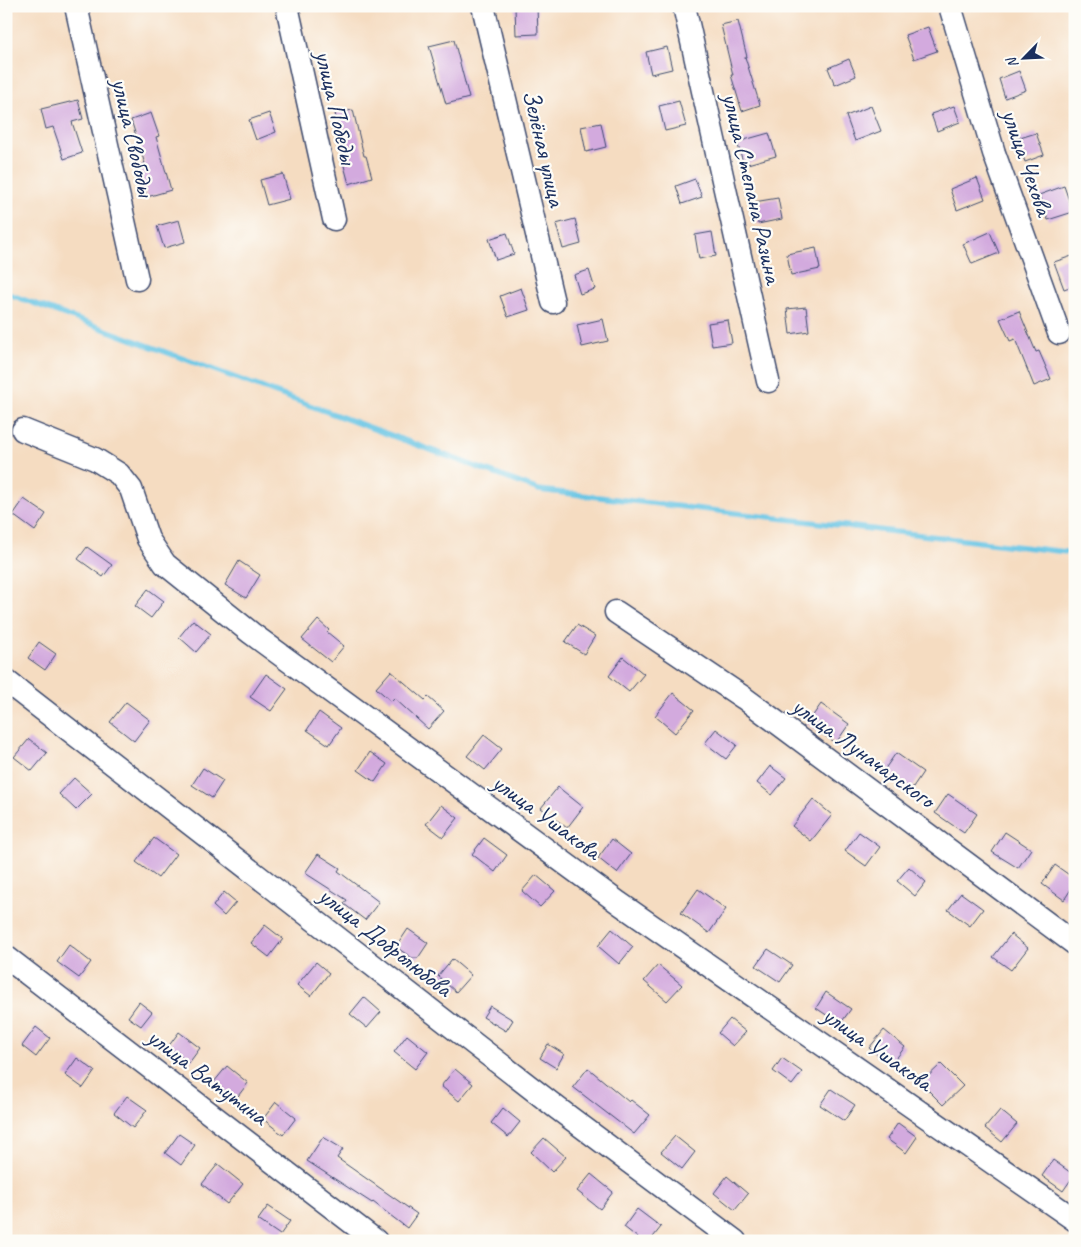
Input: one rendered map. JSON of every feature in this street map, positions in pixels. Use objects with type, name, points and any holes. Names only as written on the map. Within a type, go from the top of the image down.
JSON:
[{"type":"street","name":"улица Свободы","points":[[76,6],[137,279]]},
{"type":"street","name":"улица Победы","points":[[287,6],[334,219]]},
{"type":"street","name":"Зелёная улица","points":[[483,6],[553,302]]},
{"type":"street","name":"улица Степана Разина","points":[[684,6],[768,381]]},
{"type":"street","name":"улица Чехова","points":[[950,6],[994,153],[1059,333]]},
{"type":"street","name":"улица Ушакова","points":[[23,430],[95,459],[119,474],[131,489],[148,539],[165,564],[251,633],[619,902],[1075,1220]]},
{"type":"street","name":"улица Луначарского","points":[[616,612],[744,698],[1075,944]]},
{"type":"street","name":"улица Добролюбова","points":[[6,681],[549,1102],[735,1241]]},
{"type":"street","name":"улица Ватутина","points":[[6,957],[376,1241]]},
{"type":"building","points":[[515,7],[537,7],[538,34],[516,35]]},
{"type":"building","points":[[738,21],[747,57],[745,57],[760,105],[742,111],[731,75],[733,75],[721,25]]},
{"type":"building","points":[[928,27],[937,51],[914,59],[905,35]]},
{"type":"building","points":[[454,40],[469,98],[446,104],[429,46]]},
{"type":"building","points":[[667,47],[672,69],[651,74],[646,52]]},
{"type":"building","points":[[849,59],[856,76],[835,85],[828,68]]},
{"type":"building","points":[[1019,71],[1026,90],[1005,98],[999,79]]},
{"type":"building","points":[[78,100],[83,119],[72,122],[82,153],[64,159],[53,127],[46,129],[41,109]]},
{"type":"building","points":[[679,101],[686,126],[665,131],[659,106]]},
{"type":"building","points":[[871,106],[881,131],[855,141],[846,116]]},
{"type":"building","points":[[954,106],[960,122],[937,131],[931,114]]},
{"type":"building","points":[[353,110],[364,156],[366,156],[372,177],[349,184],[343,162],[345,162],[335,113]]},
{"type":"building","points":[[151,113],[159,136],[156,137],[171,190],[147,197],[138,166],[145,164],[131,120]]},
{"type":"building","points":[[269,113],[276,132],[256,140],[249,120]]},
{"type":"building","points":[[601,123],[606,147],[586,152],[581,127]]},
{"type":"building","points":[[769,133],[776,156],[744,165],[737,142]]},
{"type":"building","points":[[1036,133],[1044,155],[1025,162],[1017,139]]},
{"type":"building","points":[[283,174],[290,199],[267,205],[260,180]]},
{"type":"building","points":[[977,178],[985,199],[957,210],[950,189]]},
{"type":"building","points":[[695,179],[702,197],[682,204],[676,186]]},
{"type":"building","points":[[1064,186],[1073,212],[1048,220],[1039,195]]},
{"type":"building","points":[[778,198],[782,219],[758,224],[754,202]]},
{"type":"building","points":[[575,219],[581,244],[563,249],[556,224]]},
{"type":"building","points":[[179,220],[185,242],[164,248],[157,226]]},
{"type":"building","points":[[712,232],[716,256],[699,259],[695,235]]},
{"type":"building","points":[[990,232],[999,253],[972,264],[963,244]]},
{"type":"building","points":[[507,233],[514,254],[496,260],[489,239]]},
{"type":"building","points":[[816,248],[820,269],[791,275],[787,254]]},
{"type":"building","points":[[1075,255],[1075,285],[1064,289],[1054,262]]},
{"type":"building","points":[[589,270],[595,289],[580,294],[574,275]]},
{"type":"building","points":[[521,288],[529,310],[508,317],[500,296]]},
{"type":"building","points":[[806,307],[809,331],[790,334],[787,309]]},
{"type":"building","points":[[1019,311],[1036,352],[1039,351],[1051,379],[1034,386],[1015,339],[1010,341],[1000,319]]},
{"type":"building","points":[[603,319],[608,341],[582,347],[577,325]]},
{"type":"building","points":[[728,320],[732,343],[712,346],[708,323]]},
{"type":"building","points":[[24,499],[46,514],[35,531],[13,515]]},
{"type":"building","points":[[87,547],[112,565],[103,577],[78,559]]},
{"type":"building","points":[[239,561],[260,575],[246,598],[225,585]]},
{"type":"building","points":[[148,589],[164,601],[151,618],[135,606]]},
{"type":"building","points":[[193,620],[211,634],[196,652],[179,637]]},
{"type":"building","points":[[318,620],[329,630],[327,632],[344,646],[331,662],[302,639]]},
{"type":"building","points":[[577,625],[595,636],[584,654],[565,642]]},
{"type":"building","points":[[39,642],[56,654],[45,670],[28,658]]},
{"type":"building","points":[[623,657],[644,674],[629,692],[609,676]]},
{"type":"building","points":[[391,671],[425,700],[428,697],[444,711],[428,729],[394,698],[391,701],[376,688]]},
{"type":"building","points":[[266,674],[287,689],[271,711],[250,697]]},
{"type":"building","points":[[673,693],[694,710],[675,733],[655,716]]},
{"type":"building","points":[[126,702],[150,720],[134,741],[110,722]]},
{"type":"building","points":[[821,704],[849,724],[836,743],[807,724]]},
{"type":"building","points":[[319,712],[341,728],[329,745],[307,730]]},
{"type":"building","points":[[716,729],[737,745],[726,759],[705,743]]},
{"type":"building","points":[[484,735],[502,749],[485,770],[467,756]]},
{"type":"building","points":[[29,739],[47,753],[32,771],[14,757]]},
{"type":"building","points":[[370,752],[387,764],[375,782],[358,770]]},
{"type":"building","points":[[896,753],[923,772],[909,793],[882,773]]},
{"type":"building","points":[[770,766],[786,778],[772,795],[757,783]]},
{"type":"building","points":[[203,768],[223,781],[212,798],[192,785]]},
{"type":"building","points":[[74,778],[92,794],[76,810],[59,794]]},
{"type":"building","points":[[558,787],[583,807],[567,828],[541,808]]},
{"type":"building","points":[[948,794],[977,814],[964,833],[935,813]]},
{"type":"building","points":[[813,799],[832,815],[811,841],[792,826]]},
{"type":"building","points":[[441,805],[458,818],[443,837],[426,824]]},
{"type":"building","points":[[859,832],[880,847],[866,866],[845,851]]},
{"type":"building","points":[[1005,832],[1031,849],[1018,868],[992,852]]},
{"type":"building","points":[[154,838],[176,854],[158,878],[136,862]]},
{"type":"building","points":[[484,838],[507,855],[495,872],[472,854]]},
{"type":"building","points":[[612,839],[631,854],[617,873],[598,858]]},
{"type":"building","points":[[318,854],[340,868],[338,871],[379,902],[365,920],[344,904],[347,900],[305,873]]},
{"type":"building","points":[[1055,865],[1075,879],[1075,883],[1064,900],[1042,884]]},
{"type":"building","points":[[909,867],[926,882],[915,896],[897,881]]},
{"type":"building","points":[[536,875],[555,891],[540,907],[522,891]]},
{"type":"building","points":[[698,889],[726,909],[709,933],[681,913]]},
{"type":"building","points":[[224,892],[236,902],[224,916],[213,906]]},
{"type":"building","points":[[961,893],[983,909],[970,926],[948,910]]},
{"type":"building","points":[[265,925],[283,939],[269,957],[251,943]]},
{"type":"building","points":[[408,929],[428,943],[418,958],[412,958],[396,947]]},
{"type":"building","points":[[612,929],[633,947],[619,964],[598,946]]},
{"type":"building","points":[[1011,934],[1028,948],[1011,970],[993,957]]},
{"type":"building","points":[[69,945],[91,962],[79,978],[57,962]]},
{"type":"building","points":[[768,949],[792,965],[780,982],[756,966]]},
{"type":"building","points":[[452,959],[471,975],[456,992],[438,976]]},
{"type":"building","points":[[316,962],[329,973],[311,996],[297,985]]},
{"type":"building","points":[[658,965],[682,985],[667,1001],[644,981]]},
{"type":"building","points":[[826,992],[851,1009],[840,1024],[816,1008]]},
{"type":"building","points":[[364,997],[381,1012],[367,1028],[350,1014]]},
{"type":"building","points":[[139,1002],[152,1012],[141,1026],[128,1017]]},
{"type":"building","points":[[490,1006],[513,1020],[506,1031],[483,1017]]},
{"type":"building","points":[[730,1019],[746,1032],[733,1046],[718,1033]]},
{"type":"building","points":[[36,1027],[50,1038],[36,1057],[22,1046]]},
{"type":"building","points":[[884,1030],[905,1047],[891,1065],[869,1048]]},
{"type":"building","points":[[179,1032],[200,1048],[189,1063],[168,1047]]},
{"type":"building","points":[[407,1035],[428,1052],[415,1069],[394,1052]]},
{"type":"building","points":[[548,1044],[564,1054],[556,1068],[540,1058]]},
{"type":"building","points":[[77,1058],[95,1071],[83,1088],[65,1075]]},
{"type":"building","points":[[782,1058],[802,1072],[792,1085],[773,1071]]},
{"type":"building","points":[[941,1064],[963,1086],[943,1105],[921,1083]]},
{"type":"building","points":[[227,1066],[248,1083],[235,1100],[214,1082]]},
{"type":"building","points":[[588,1068],[629,1102],[631,1100],[650,1115],[634,1134],[573,1087]]},
{"type":"building","points":[[455,1069],[473,1084],[459,1101],[441,1086]]},
{"type":"building","points":[[831,1089],[855,1105],[844,1121],[820,1105]]},
{"type":"building","points":[[127,1096],[147,1110],[133,1128],[114,1113]]},
{"type":"building","points":[[276,1102],[296,1118],[283,1135],[263,1119]]},
{"type":"building","points":[[503,1108],[520,1122],[508,1137],[491,1123]]},
{"type":"building","points":[[1000,1110],[1017,1124],[1002,1142],[985,1128]]},
{"type":"building","points":[[898,1123],[917,1137],[906,1153],[887,1139]]},
{"type":"building","points":[[179,1134],[195,1145],[181,1165],[165,1153]]},
{"type":"building","points":[[675,1136],[695,1152],[682,1169],[661,1152]]},
{"type":"building","points":[[323,1137],[343,1149],[337,1158],[417,1214],[407,1228],[373,1202],[307,1161]]},
{"type":"building","points":[[544,1138],[566,1157],[552,1172],[531,1152]]},
{"type":"building","points":[[1053,1160],[1074,1175],[1063,1191],[1042,1176]]},
{"type":"building","points":[[218,1164],[243,1184],[227,1204],[202,1184]]},
{"type":"building","points":[[591,1174],[613,1192],[600,1209],[577,1191]]},
{"type":"building","points":[[727,1176],[748,1194],[735,1210],[714,1193]]},
{"type":"building","points":[[268,1206],[290,1221],[280,1235],[258,1220]]},
{"type":"building","points":[[637,1209],[661,1227],[650,1241],[642,1241],[624,1227]]},
{"type":"waterway","points":[[6,293],[539,490],[1075,553]]}]
